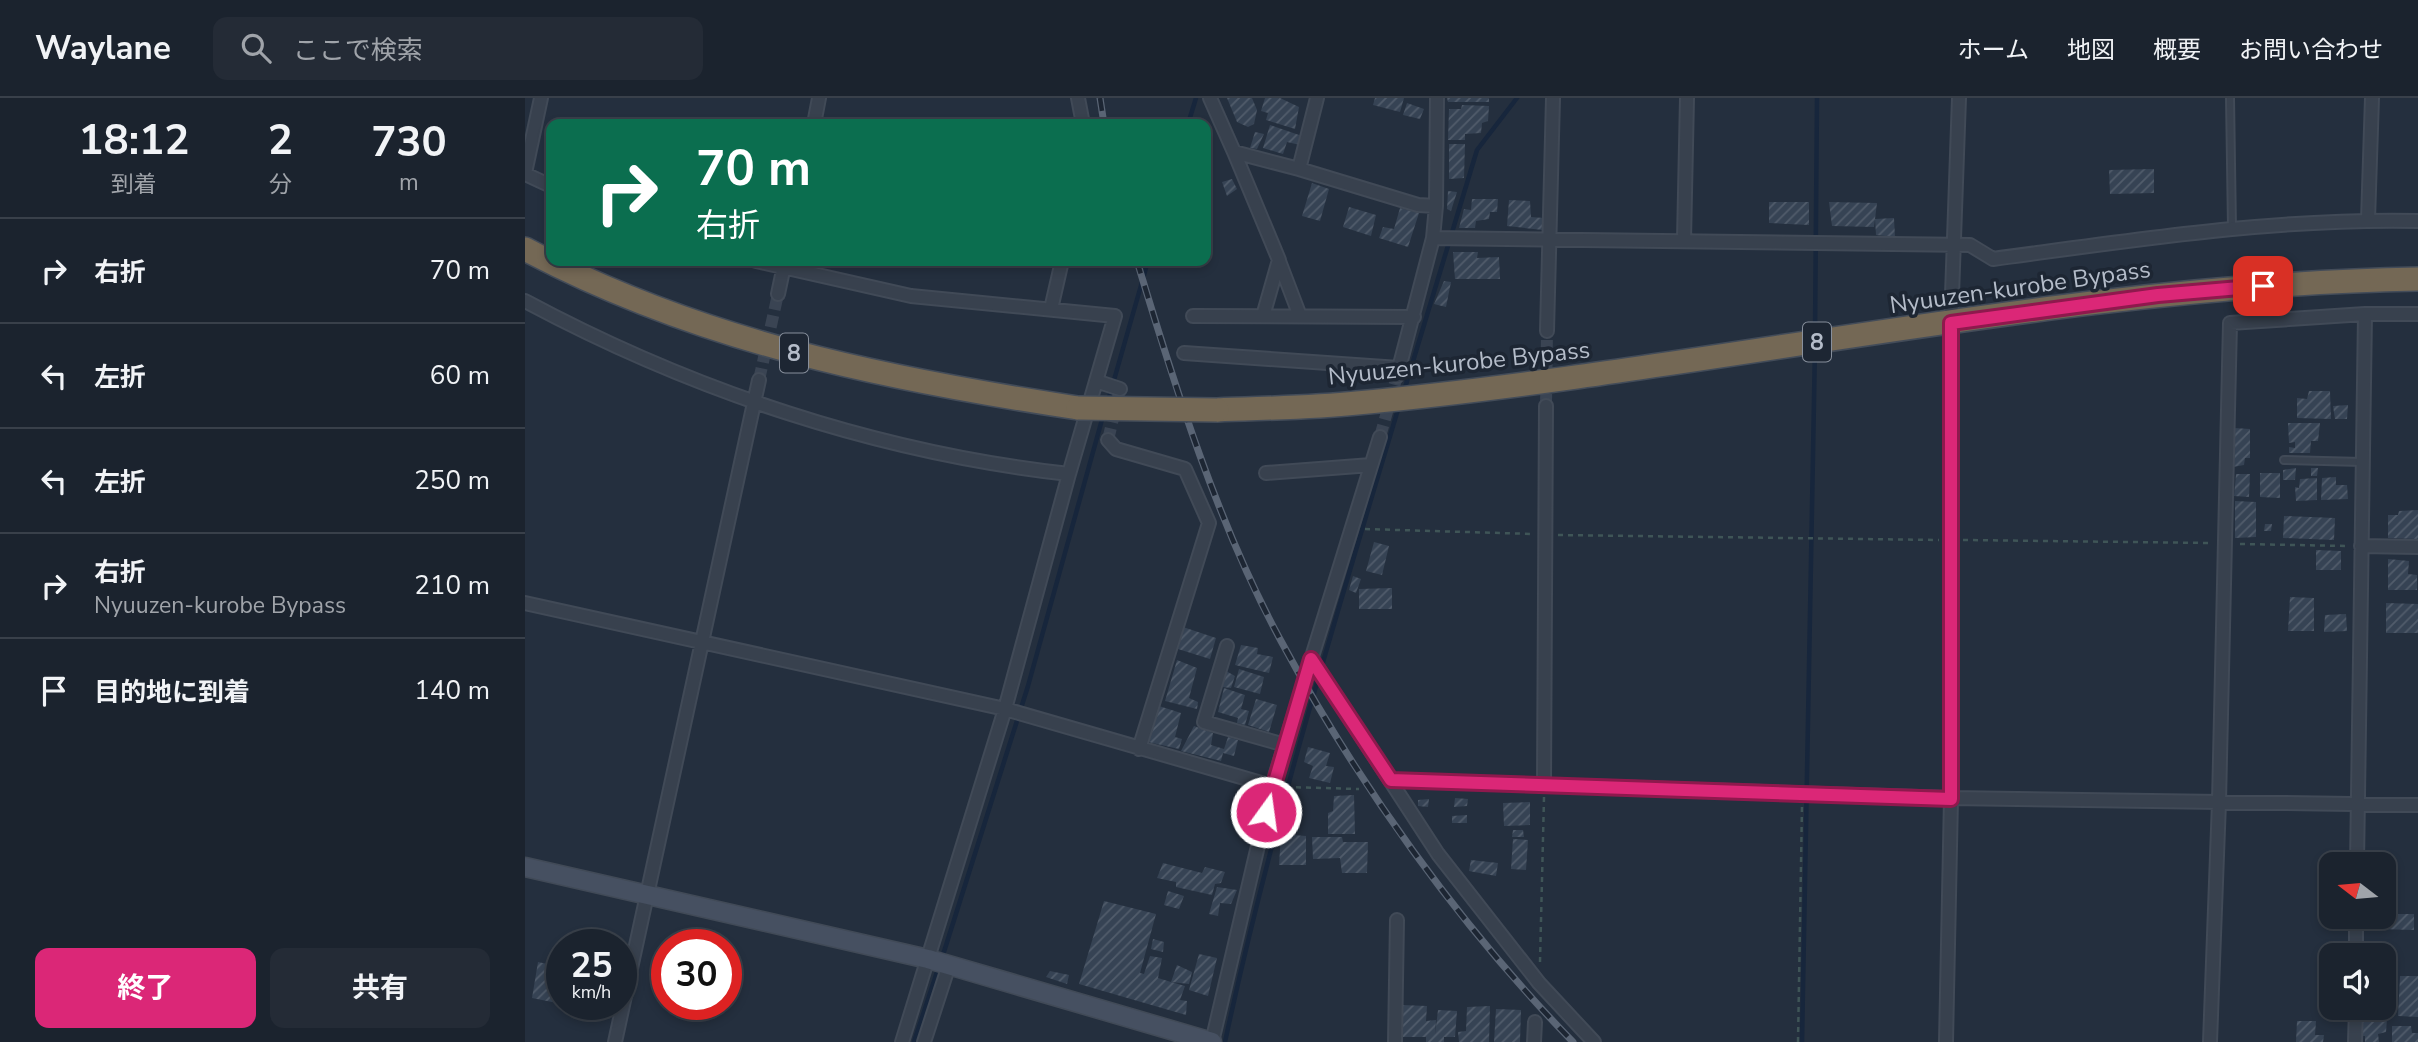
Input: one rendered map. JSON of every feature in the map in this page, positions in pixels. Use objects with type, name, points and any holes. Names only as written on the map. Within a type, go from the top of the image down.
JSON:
[{"type":"highway","name":"Nyuuzen-kurobe Bypass","points":[[525,249],[546,260]]},
{"type":"highway","name":"Nyuuzen-kurobe Bypass","points":[[557,266],[706,328],[844,367],[977,393],[1078,408],[1217,410],[1354,404],[1512,386],[2158,295],[2342,280],[2418,279]]},
{"type":"street","points":[[541,98],[525,174],[546,184]]},
{"type":"street","points":[[815,119],[820,98]]},
{"type":"street","points":[[1078,98],[1082,119]]},
{"type":"street","points":[[1210,98],[1300,316]]},
{"type":"street","points":[[1299,169],[1317,98]]},
{"type":"street","points":[[1184,353],[1398,372],[1433,237],[1436,206],[1437,98]]},
{"type":"street","points":[[1547,331],[1553,98]]},
{"type":"street","points":[[1684,240],[1688,98]]},
{"type":"street","points":[[1946,1042],[1951,799],[1951,323],[1956,245],[1959,98]]},
{"type":"street","points":[[2368,220],[2372,98]]},
{"type":"street","points":[[1234,152],[1418,205],[1436,206]]},
{"type":"street","points":[[1433,237],[1970,245],[1993,259],[2232,228],[2368,220],[2418,221]]},
{"type":"street","points":[[1263,316],[1279,260]]},
{"type":"street","points":[[778,295],[784,266]]},
{"type":"street","points":[[792,266],[911,296],[1115,316],[1005,709],[902,1042]]},
{"type":"street","points":[[1051,309],[1061,266]]},
{"type":"street","points":[[525,301],[653,364],[754,403],[888,442],[1069,474]]},
{"type":"street","points":[[2357,852],[2365,314]]},
{"type":"street","points":[[2210,1042],[2219,802],[2230,323],[2365,314],[2418,314]]},
{"type":"street","points":[[1193,316],[1414,317]]},
{"type":"street","points":[[615,1042],[759,380]]},
{"type":"street","points":[[1096,380],[1120,389]]},
{"type":"street","points":[[1544,783],[1546,406]]},
{"type":"street","points":[[525,867],[928,959],[1212,1042],[1272,786],[1380,437]]},
{"type":"street","points":[[1108,440],[1116,449],[1185,469],[1209,523],[1139,749]]},
{"type":"street","points":[[1266,473],[1371,464]]},
{"type":"street","points":[[2361,546],[2418,547]]},
{"type":"street","points":[[525,603],[1005,709],[1272,786]]},
{"type":"street","points":[[1227,646],[1204,722],[1285,745]]},
{"type":"street","points":[[1311,659],[1438,854],[1539,983],[1594,1042]]},
{"type":"street","points":[[1391,780],[1544,783],[1951,799],[2418,805]]},
{"type":"street","points":[[1395,1042],[1397,920]]},
{"type":"street","points":[[924,1042],[949,965]]},
{"type":"street","points":[[2355,1042],[2356,1020]]},
{"type":"street","points":[[1534,1042],[1535,1022]]},
{"type":"lane","points":[[2230,98],[2232,228]]},
{"type":"lane","points":[[2284,460],[2362,462]]},
{"type":"path","points":[[1351,529],[2361,546]]},
{"type":"path","points":[[1539,983],[1544,783]]},
{"type":"path","points":[[1272,786],[1359,789]]},
{"type":"path","points":[[1798,1042],[1803,792]]},
{"type":"building","points":[[1227,98],[1252,98],[1257,110],[1254,124],[1248,127],[1237,122]]},
{"type":"building","points":[[1265,98],[1280,98],[1299,107],[1295,129],[1266,120],[1268,113],[1261,111]]},
{"type":"building","points":[[1375,98],[1404,98],[1400,112],[1373,105]]},
{"type":"building","points":[[1447,98],[1489,98],[1489,102],[1448,102]]},
{"type":"building","points":[[1407,103],[1424,109],[1420,119],[1403,115]]},
{"type":"building","points":[[1462,105],[1489,106],[1488,121],[1482,123],[1481,133],[1465,134],[1465,140],[1448,140],[1449,109],[1461,109]]},
{"type":"building","points":[[1270,125],[1302,136],[1300,145],[1287,142],[1283,154],[1263,148]]},
{"type":"building","points":[[1255,132],[1264,134],[1257,149],[1250,148]]},
{"type":"building","points":[[1449,144],[1465,144],[1464,178],[1449,179]]},
{"type":"building","points":[[2154,169],[2154,193],[2110,194],[2109,170]]},
{"type":"building","points":[[1232,179],[1237,189],[1227,196],[1222,182]]},
{"type":"building","points":[[1312,183],[1329,189],[1320,221],[1302,216]]},
{"type":"building","points":[[1448,191],[1457,192],[1451,211],[1447,209]]},
{"type":"building","points":[[1472,199],[1498,199],[1497,212],[1490,212],[1489,219],[1476,221],[1475,228],[1459,228],[1464,209],[1471,210]]},
{"type":"building","points":[[1509,200],[1530,201],[1531,217],[1544,218],[1543,230],[1507,226]]},
{"type":"building","points":[[1769,202],[1809,202],[1809,225],[1769,223]]},
{"type":"building","points":[[1829,202],[1877,203],[1874,227],[1832,226]]},
{"type":"building","points":[[1349,207],[1376,215],[1371,236],[1343,227]]},
{"type":"building","points":[[1400,208],[1419,213],[1408,247],[1379,238],[1383,227],[1394,229]]},
{"type":"building","points":[[1894,218],[1895,237],[1876,235],[1875,219]]},
{"type":"building","points":[[1453,252],[1478,252],[1477,258],[1499,257],[1500,279],[1455,279]]},
{"type":"building","points":[[1444,281],[1451,282],[1446,307],[1434,304]]},
{"type":"building","points":[[2309,391],[2330,391],[2331,419],[2297,418],[2297,398],[2307,399]]},
{"type":"building","points":[[2348,405],[2347,419],[2335,419],[2333,406]]},
{"type":"building","points":[[2288,423],[2320,423],[2318,441],[2311,441],[2310,453],[2289,453],[2289,447],[2295,448],[2295,442],[2289,443]]},
{"type":"building","points":[[2234,428],[2250,429],[2250,458],[2245,458],[2244,465],[2233,467]]},
{"type":"building","points":[[2296,468],[2295,480],[2283,480],[2283,470]]},
{"type":"building","points":[[2311,468],[2318,468],[2317,476],[2311,476]]},
{"type":"building","points":[[2260,473],[2280,473],[2280,498],[2260,497]]},
{"type":"building","points":[[2236,474],[2250,474],[2249,497],[2234,496]]},
{"type":"building","points":[[2336,477],[2336,485],[2347,485],[2348,499],[2321,500],[2322,478]]},
{"type":"building","points":[[2317,478],[2317,500],[2296,501],[2295,487],[2299,488],[2300,479]]},
{"type":"building","points":[[2235,501],[2256,502],[2256,537],[2235,538]]},
{"type":"building","points":[[2418,510],[2418,539],[2388,538],[2388,515],[2398,515],[2399,511]]},
{"type":"building","points":[[2284,516],[2335,518],[2334,540],[2283,538]]},
{"type":"building","points":[[2265,524],[2272,524],[2271,531],[2264,531]]},
{"type":"building","points":[[1374,542],[1389,546],[1382,575],[1366,571]]},
{"type":"building","points":[[2316,550],[2341,551],[2341,570],[2316,570]]},
{"type":"building","points":[[2388,559],[2409,561],[2408,574],[2417,575],[2417,590],[2388,590]]},
{"type":"building","points":[[1353,576],[1361,579],[1356,593],[1349,590]]},
{"type":"building","points":[[1392,588],[1392,609],[1359,609],[1359,589]]},
{"type":"building","points":[[2290,597],[2314,598],[2314,631],[2288,631]]},
{"type":"building","points":[[2386,603],[2418,604],[2418,633],[2386,633]]},
{"type":"building","points":[[2346,614],[2347,631],[2324,632],[2325,615]]},
{"type":"building","points":[[1183,627],[1216,638],[1210,659],[1178,649]]},
{"type":"building","points":[[1241,645],[1258,648],[1257,654],[1273,657],[1269,673],[1235,665]]},
{"type":"building","points":[[1177,660],[1197,668],[1189,698],[1198,702],[1197,709],[1165,701]]},
{"type":"building","points":[[1239,669],[1264,677],[1260,694],[1234,687]]},
{"type":"building","points":[[1226,671],[1235,676],[1231,688],[1222,687]]},
{"type":"building","points":[[1224,688],[1245,695],[1241,709],[1249,711],[1245,725],[1237,723],[1238,718],[1218,712]]},
{"type":"building","points":[[1256,699],[1277,705],[1269,732],[1248,725]]},
{"type":"building","points":[[1159,706],[1181,713],[1175,737],[1182,739],[1179,749],[1148,742]]},
{"type":"building","points":[[1194,726],[1213,733],[1211,745],[1224,749],[1228,737],[1238,740],[1234,756],[1223,753],[1221,761],[1181,751]]},
{"type":"building","points":[[1308,747],[1330,753],[1326,766],[1334,767],[1330,783],[1309,778],[1313,766],[1304,762]]},
{"type":"building","points":[[1354,795],[1355,834],[1328,834],[1328,813],[1333,811],[1334,796]]},
{"type":"building","points":[[1455,798],[1468,799],[1467,806],[1454,807]]},
{"type":"building","points":[[1429,799],[1428,807],[1418,806],[1418,800]]},
{"type":"building","points":[[1530,802],[1530,825],[1504,826],[1503,803]]},
{"type":"building","points":[[1467,815],[1467,823],[1452,823],[1452,816]]},
{"type":"building","points":[[1513,830],[1523,830],[1524,837],[1512,837]]},
{"type":"building","points":[[1281,834],[1306,836],[1306,865],[1279,865]]},
{"type":"building","points":[[1312,837],[1342,837],[1343,842],[1368,842],[1367,873],[1342,873],[1340,858],[1313,859]]},
{"type":"building","points":[[1513,839],[1528,840],[1526,870],[1511,869]]},
{"type":"building","points":[[1471,860],[1498,863],[1496,876],[1469,871]]},
{"type":"building","points":[[1163,863],[1202,873],[1205,867],[1225,872],[1221,883],[1215,884],[1212,895],[1176,887],[1176,882],[1157,878]]},
{"type":"building","points":[[1217,887],[1237,890],[1231,904],[1220,903],[1218,916],[1209,914]]},
{"type":"building","points":[[1168,891],[1184,896],[1179,909],[1164,905]]},
{"type":"building","points":[[2396,898],[2398,914],[2414,914],[2414,930],[2378,929],[2396,929]]},
{"type":"building","points":[[1104,901],[1156,914],[1140,973],[1144,974],[1150,956],[1162,958],[1158,978],[1185,986],[1180,1000],[1187,1001],[1186,1015],[1079,984]]},
{"type":"building","points":[[1153,939],[1164,942],[1163,952],[1151,949]]},
{"type":"building","points":[[1199,954],[1217,958],[1208,996],[1189,990]]},
{"type":"building","points":[[538,962],[546,964],[546,1001],[532,998]]},
{"type":"building","points":[[1177,965],[1192,972],[1189,984],[1171,982]]},
{"type":"building","points":[[1050,971],[1069,975],[1067,984],[1046,977]]},
{"type":"building","points":[[2400,976],[2418,976],[2418,1017],[2398,1016]]},
{"type":"building","points":[[1402,1005],[1427,1006],[1426,1021],[1436,1020],[1435,1035],[1438,1010],[1457,1011],[1455,1037],[1444,1037],[1444,1042],[1426,1042],[1426,1037],[1402,1037]]},
{"type":"building","points":[[1490,1006],[1489,1042],[1459,1042],[1458,1032],[1466,1031],[1467,1007]]},
{"type":"building","points":[[1496,1009],[1521,1010],[1520,1042],[1494,1042]]},
{"type":"building","points":[[2362,1020],[2387,1020],[2386,1032],[2378,1034],[2379,1042],[2365,1042],[2365,1036],[2361,1036]]},
{"type":"building","points":[[2297,1021],[2316,1021],[2315,1035],[2324,1035],[2323,1042],[2296,1042]]},
{"type":"building","points":[[2392,1026],[2411,1026],[2412,1033],[2418,1033],[2418,1042],[2392,1042]]},
{"type":"waterway","points":[[1190,119],[1196,98]]},
{"type":"waterway","points":[[1404,391],[1477,150],[1517,98]]},
{"type":"waterway","points":[[1815,335],[1817,98]]},
{"type":"waterway","points":[[1108,401],[1147,266]]},
{"type":"waterway","points":[[1802,1042],[1815,347]]},
{"type":"waterway","points":[[1225,1042],[1284,802],[1399,406]]},
{"type":"waterway","points":[[942,958],[1028,686],[1103,416]]},
{"type":"waterway","points":[[914,1042],[939,966]]},
{"type":"tunnel","points":[[759,380],[778,294]]},
{"type":"tunnel","points":[[1546,406],[1547,331]]},
{"type":"tunnel","points":[[1380,437],[1397,376]]},
{"type":"tunnel","points":[[1108,440],[1120,389]]},
{"type":"railway","points":[[1100,98],[1103,119]]},
{"type":"railway","points":[[1139,266],[1183,406],[1218,503],[1258,597],[1311,695],[1377,800],[1451,902],[1531,997],[1573,1042]]},
{"type":"route","points":[[1266,812],[1311,659],[1391,780],[1725,789],[1951,799],[1951,323],[2158,295],[2263,286]]}]
